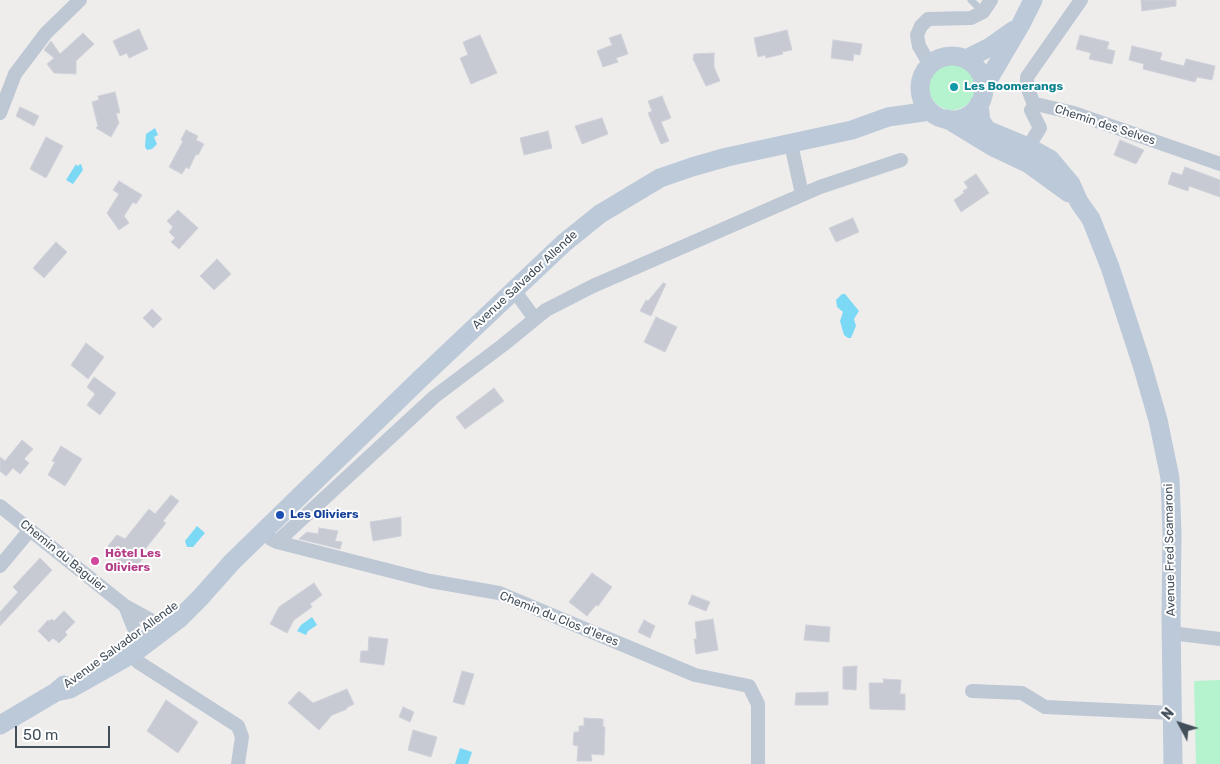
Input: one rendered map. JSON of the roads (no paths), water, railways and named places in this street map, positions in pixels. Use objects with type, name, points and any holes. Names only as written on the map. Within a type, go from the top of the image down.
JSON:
[{"type":"main road","points":[[982,96],[983,78],[979,70],[966,59],[957,56],[947,56],[938,59],[924,73],[921,83],[922,98],[939,115],[956,119],[965,117],[973,112],[982,96],[1021,24],[1033,0]]},
{"type":"main road","points":[[966,59],[990,47],[1021,24]]},
{"type":"main road","name":"Avenue Salvador Allende","points":[[888,117],[921,83]]},
{"type":"main road","name":"Avenue Fred Scamaroni","points":[[982,96],[980,121],[987,130],[1050,160],[1071,184],[1091,219],[1110,267],[1158,420],[1170,478],[1173,764]]},
{"type":"main road","name":"Avenue Fred Scamaroni","points":[[939,115],[993,147],[1029,164],[1080,202]]},
{"type":"main road","name":"Avenue Salvador Allende","points":[[56,692],[70,689],[115,664],[232,562],[269,538],[514,290],[564,243],[600,214],[660,178],[692,167],[727,157],[852,130],[888,117],[939,115]]},
{"type":"main road","name":"Avenue Salvador Allende","points":[[0,725],[56,692],[67,682],[146,637]]},
{"type":"street","points":[[0,113],[15,74],[46,33],[80,0]]},
{"type":"street","points":[[930,65],[919,46],[916,35],[921,26],[928,19],[971,18],[983,12],[991,0]]},
{"type":"street","points":[[1034,106],[1027,86],[1027,77],[1081,0]]},
{"type":"street","name":"Chemin des Selves","points":[[1028,148],[1040,128],[1032,110],[1034,106],[1040,105],[1074,113],[1220,164]]},
{"type":"street","points":[[791,144],[802,194]]},
{"type":"street","points":[[993,147],[1002,145],[1023,152],[1028,148]]},
{"type":"street","points":[[269,538],[434,396],[546,310],[593,286],[802,194],[900,160]]},
{"type":"street","points":[[514,290],[535,319]]},
{"type":"street","name":"Chemin du Baguier","points":[[0,506],[125,606],[146,637]]},
{"type":"street","points":[[0,566],[30,530]]},
{"type":"street","name":"Chemin du Clos d'Ieres","points":[[269,538],[430,581],[499,593],[695,675],[749,686],[758,704],[758,764]]},
{"type":"street","name":"Chemin du Baguier","points":[[125,606],[146,637]]},
{"type":"street","points":[[1171,633],[1220,639]]},
{"type":"street","points":[[146,637],[138,662],[238,726],[242,737],[238,764]]},
{"type":"street","points":[[972,691],[1022,693],[1044,707],[1172,713]]},
{"type":"lane","points":[[972,0],[983,12]]},
{"type":"water","points":[[155,128],[158,135],[154,137],[157,144],[152,149],[147,150],[145,147],[146,134]]},
{"type":"water","points":[[76,164],[77,166],[81,164],[83,170],[73,184],[66,180]]},
{"type":"water","points":[[842,294],[845,294],[859,311],[854,319],[856,326],[851,338],[844,335],[840,321],[843,312],[837,307],[836,300]]},
{"type":"water","points":[[197,526],[205,533],[193,547],[187,547],[185,541]]},
{"type":"water","points":[[312,617],[317,625],[308,631],[306,635],[297,631],[301,625]]},
{"type":"water","points":[[460,748],[472,752],[468,764],[455,764]]},
{"type":"place","name":"Les Boomerangs","points":[[954,87]]},
{"type":"place","name":"Les Oliviers","points":[[280,515]]},
{"type":"place","name":"Hôtel Les Oliviers","points":[[95,561]]}]
